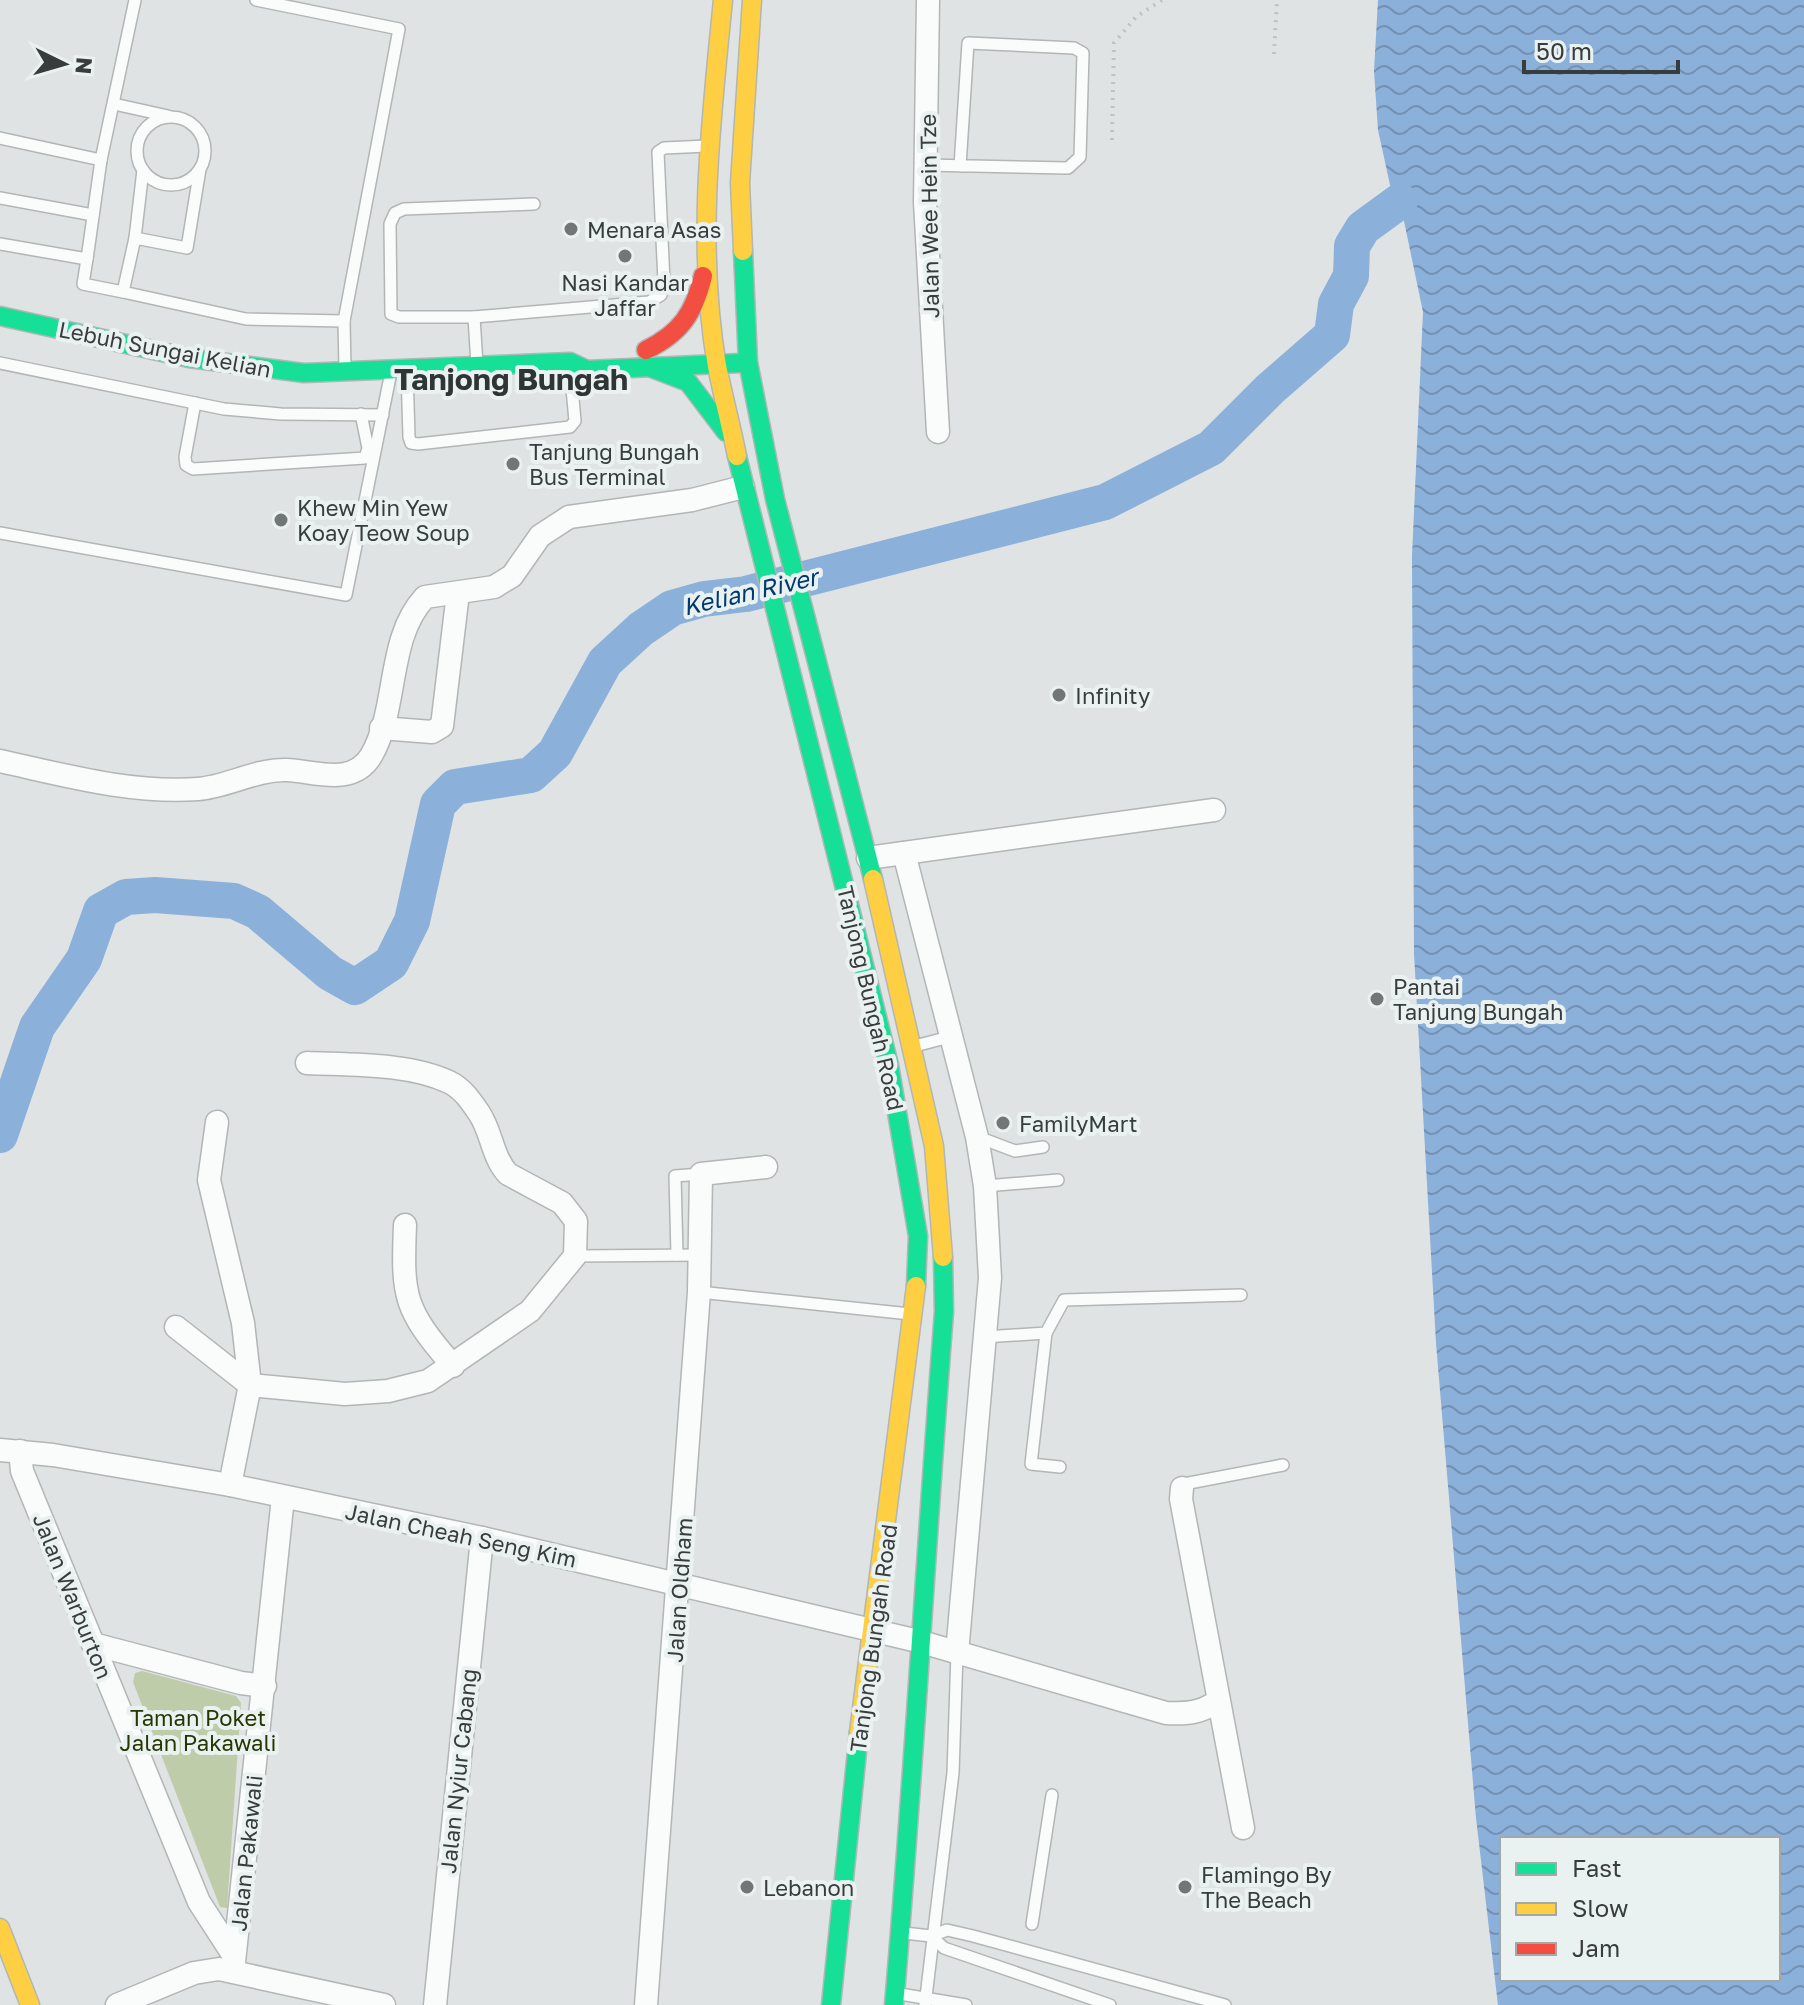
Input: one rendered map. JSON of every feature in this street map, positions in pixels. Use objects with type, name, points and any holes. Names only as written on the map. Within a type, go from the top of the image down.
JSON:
[{"type":"main road","name":"Tanjong Bungah Road","points":[[723,0],[709,146],[708,255],[716,355],[759,554],[901,1125],[918,1236],[915,1314],[855,1765],[831,2005]]},
{"type":"main road","name":"Tanjong Bungah Road","points":[[752,0],[740,183],[747,353],[788,546],[868,858],[934,1146],[943,1243],[944,1312],[918,1641],[914,1769],[894,1999]]},
{"type":"main road","points":[[708,255],[695,307],[688,322],[648,358],[688,382],[702,396],[735,446]]},
{"type":"main road","name":"Lebuh Sungai Kelian","points":[[0,316],[229,366],[304,373],[570,362],[587,370],[648,358],[747,353]]},
{"type":"main road","points":[[0,1928],[30,2005]]},
{"type":"street","name":"Jalan Wee Hein Tze","points":[[928,0],[925,202],[938,432]]},
{"type":"street","points":[[0,761],[153,791],[201,789],[286,770],[328,777],[350,772],[370,758],[381,728],[407,622],[425,597],[494,587],[512,576],[540,536],[569,517],[692,500],[743,487]]},
{"type":"street","points":[[381,728],[432,732],[442,726],[458,593]]},
{"type":"street","points":[[868,858],[1214,810]]},
{"type":"street","points":[[904,853],[977,1137],[985,1186],[990,1278],[957,1653]]},
{"type":"street","points":[[176,1327],[250,1385],[301,1392],[388,1391],[428,1381],[530,1311],[575,1256],[576,1221],[562,1203],[508,1174],[501,1167],[482,1117],[468,1096],[449,1082],[410,1072],[307,1063]]},
{"type":"street","points":[[217,1122],[209,1180],[243,1323],[250,1385],[230,1485]]},
{"type":"street","points":[[701,1174],[766,1167]]},
{"type":"street","name":"Jalan Oldham","points":[[646,2005],[680,1584],[701,1255],[701,1174]]},
{"type":"street","points":[[405,1225],[403,1281],[409,1307],[453,1366]]},
{"type":"street","name":"Jalan Cheah Seng Kim","points":[[10,1450],[230,1485],[482,1538],[918,1641],[1166,1713],[1189,1714],[1205,1710],[1218,1701]]},
{"type":"street","name":"Jalan Warburton","points":[[10,1450],[22,1471],[199,1902],[233,1964]]},
{"type":"street","points":[[1182,1488],[1181,1499],[1243,1828]]},
{"type":"street","name":"Jalan Pakawali","points":[[233,1964],[283,1497]]},
{"type":"street","name":"Jalan Nyiur Cabang","points":[[435,2005],[482,1538]]},
{"type":"street","points":[[93,1644],[241,1683],[265,1686]]},
{"type":"street","points":[[117,2005],[207,1969],[233,1964],[384,2005]]},
{"type":"lane","points":[[135,0],[101,160],[83,284],[246,319],[344,321]]},
{"type":"lane","points":[[256,0],[399,29],[344,321],[345,370]]},
{"type":"lane","points":[[926,165],[960,166],[1068,168],[1076,164],[1080,157],[1083,53],[1074,48],[968,43],[960,166]]},
{"type":"lane","points":[[114,104],[175,118],[195,127],[205,147],[187,248],[135,238]]},
{"type":"lane","points":[[123,292],[135,238],[143,170],[138,149],[146,129],[164,118],[175,118]]},
{"type":"lane","points":[[0,138],[101,160]]},
{"type":"lane","points":[[534,204],[404,209],[395,213],[390,224],[391,314],[399,317],[474,317],[649,302],[661,295],[664,282],[658,152],[664,148],[709,146]]},
{"type":"lane","points":[[143,170],[161,184],[172,186],[193,178],[200,169]]},
{"type":"lane","points":[[0,198],[93,215]]},
{"type":"lane","points":[[0,244],[87,259]]},
{"type":"lane","points":[[474,317],[477,365]]},
{"type":"lane","points":[[399,368],[409,437],[411,443],[418,444],[570,427],[575,421],[570,362]]},
{"type":"lane","points":[[0,363],[195,403],[281,414],[383,415]]},
{"type":"lane","points":[[0,533],[346,595],[383,415],[399,368]]},
{"type":"lane","points":[[195,403],[185,457],[186,465],[193,469],[365,458],[368,448],[361,414]]},
{"type":"lane","points":[[912,1047],[949,1037]]},
{"type":"lane","points":[[977,1137],[1015,1151],[1043,1147]]},
{"type":"lane","points":[[677,1255],[675,1176],[701,1174]]},
{"type":"lane","points":[[985,1186],[1058,1180]]},
{"type":"lane","points":[[575,1256],[701,1255]]},
{"type":"lane","points":[[699,1292],[915,1314]]},
{"type":"lane","points":[[1060,1467],[1031,1464],[1046,1333],[1064,1300],[1241,1295]]},
{"type":"lane","points":[[984,1337],[1046,1333]]},
{"type":"lane","points":[[1182,1488],[1189,1483],[1283,1465]]},
{"type":"lane","points":[[926,2001],[931,1936],[953,1773],[957,1653]]},
{"type":"lane","points":[[1032,1924],[1052,1795]]},
{"type":"lane","points":[[899,1932],[931,1936],[947,1930],[1225,2005]]},
{"type":"lane","points":[[931,1936],[944,1948],[1110,2005]]},
{"type":"lane","points":[[894,1999],[966,2005]]},
{"type":"path","points":[[1112,140],[1114,43],[1136,17],[1162,0]]},
{"type":"path","points":[[1274,54],[1277,0]]},
{"type":"green space","name":"Taman Poket Jalan Pakawali","points":[[142,1671],[236,1696],[241,1703],[227,1908],[220,1907],[133,1682],[135,1673]]},
{"type":"water","points":[[1378,0],[1804,0],[1804,2005],[1498,2005],[1476,1818],[1436,1343],[1414,954],[1412,556],[1423,312],[1400,202],[1390,185],[1378,130],[1374,71]]},
{"type":"waterway","name":"Kelian River","points":[[0,1135],[37,1027],[84,959],[101,911],[126,897],[155,895],[234,901],[258,912],[330,973],[355,987],[391,963],[412,921],[438,804],[455,787],[531,775],[555,753],[605,662],[641,629],[672,608],[704,599],[746,594],[1105,502],[1211,448],[1270,389],[1332,335],[1336,304],[1351,276],[1352,246],[1363,228],[1400,201]]},
{"type":"traffic: fast","points":[[743,251],[748,362],[775,499],[873,879]]},
{"type":"traffic: fast","points":[[0,316],[189,358],[304,373],[570,362],[587,370],[741,363]]},
{"type":"traffic: fast","points":[[649,367],[688,382],[726,432]]},
{"type":"traffic: fast","points":[[737,456],[889,1065],[918,1236],[916,1286]]},
{"type":"traffic: fast","points":[[894,2005],[944,1312],[943,1257]]},
{"type":"traffic: fast","points":[[831,2005],[859,1732]]},
{"type":"traffic: slow","points":[[723,0],[708,183],[707,275],[717,366],[737,456]]},
{"type":"traffic: slow","points":[[743,251],[740,183],[752,0]]},
{"type":"traffic: slow","points":[[873,879],[934,1146],[943,1257]]},
{"type":"traffic: slow","points":[[859,1732],[916,1286]]},
{"type":"traffic: slow","points":[[0,1928],[30,2005]]},
{"type":"traffic: jam","points":[[646,350],[677,329],[684,320],[695,301],[703,276]]},
{"type":"place","name":"Menara Asas","points":[[571,229]]},
{"type":"place","name":"Nasi Kandar Jaffar","points":[[625,256]]},
{"type":"place","name":"Tanjung Bungah Bus Terminal","points":[[513,464]]},
{"type":"place","name":"Khew Min Yew Koay Teow Soup","points":[[281,520]]},
{"type":"place","name":"Infinity","points":[[1059,695]]},
{"type":"place","name":"Pantai Tanjung Bungah","points":[[1377,999]]},
{"type":"place","name":"FamilyMart","points":[[1003,1123]]},
{"type":"place","name":"Lebanon","points":[[747,1887]]},
{"type":"place","name":"Flamingo By The Beach","points":[[1185,1887]]},
{"type":"district","name":"Tanjong Bungah","points":[[511,379]]}]
